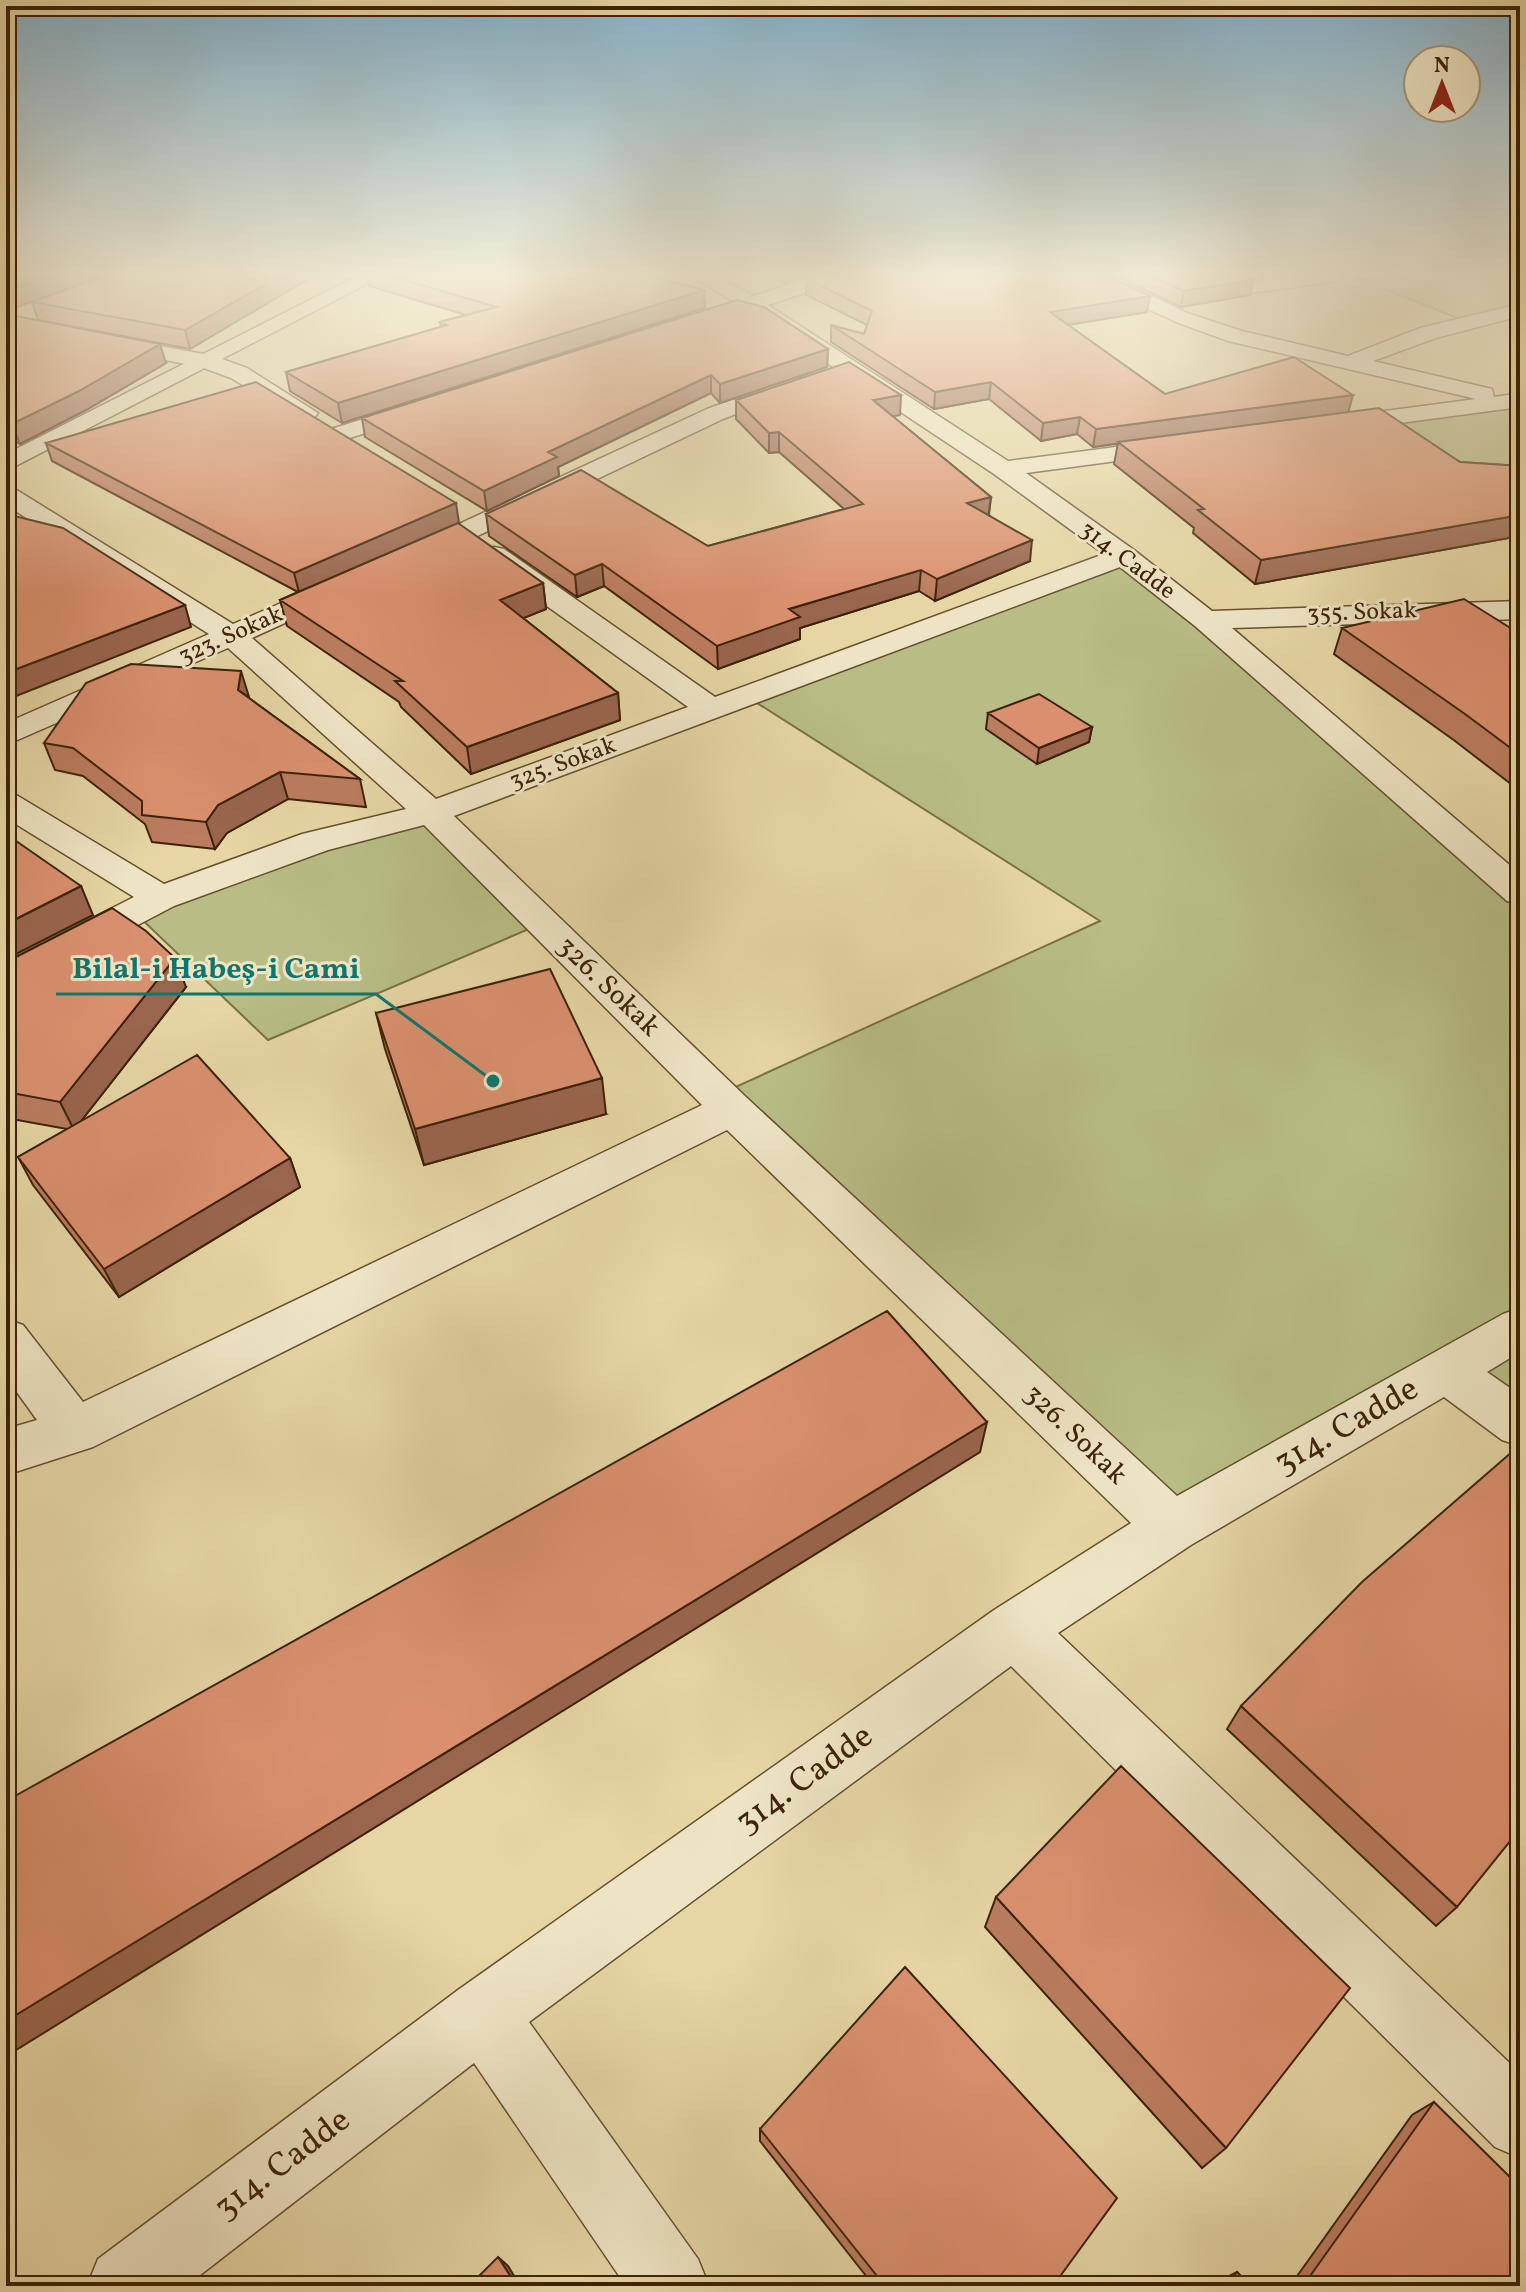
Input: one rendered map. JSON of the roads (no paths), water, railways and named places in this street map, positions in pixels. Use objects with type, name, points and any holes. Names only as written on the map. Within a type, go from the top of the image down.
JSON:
[{"type":"street","points":[[6,464],[165,382]]},
{"type":"street","points":[[254,382],[366,450]]},
{"type":"street","points":[[391,565],[469,522],[715,414],[798,382]]},
{"type":"street","name":"314. Cadde","points":[[870,382],[1003,469],[1124,556],[1205,620],[1520,893]]},
{"type":"street","points":[[1429,382],[1517,401]]},
{"type":"street","points":[[340,434],[447,400]]},
{"type":"street","points":[[1313,427],[1517,401]]},
{"type":"street","points":[[1003,469],[1204,442]]},
{"type":"street","name":"326. Sokak","points":[[6,494],[232,636],[431,813],[732,1109],[1172,1527]]},
{"type":"street","points":[[469,522],[711,709]]},
{"type":"street","name":"325. Sokak","points":[[6,978],[161,898],[315,842],[431,813],[1124,556]]},
{"type":"street","name":"323. Sokak","points":[[6,735],[362,578]]},
{"type":"street","name":"355. Sokak","points":[[1205,620],[1520,610]]},
{"type":"street","points":[[6,803],[161,898]]},
{"type":"street","points":[[6,1452],[75,1431],[732,1109]]},
{"type":"street","name":"314. Cadde","points":[[125,2286],[482,2014],[1014,1629],[1172,1527],[1520,1328]]},
{"type":"street","points":[[6,1339],[75,1431]]},
{"type":"street","points":[[1445,1370],[1520,1424]]},
{"type":"street","points":[[1014,1629],[1520,2122]]},
{"type":"street","points":[[482,2014],[671,2286]]},
{"type":"place","name":"Bilal-i Habeş-i Cami","points":[[493,1081]]}]
